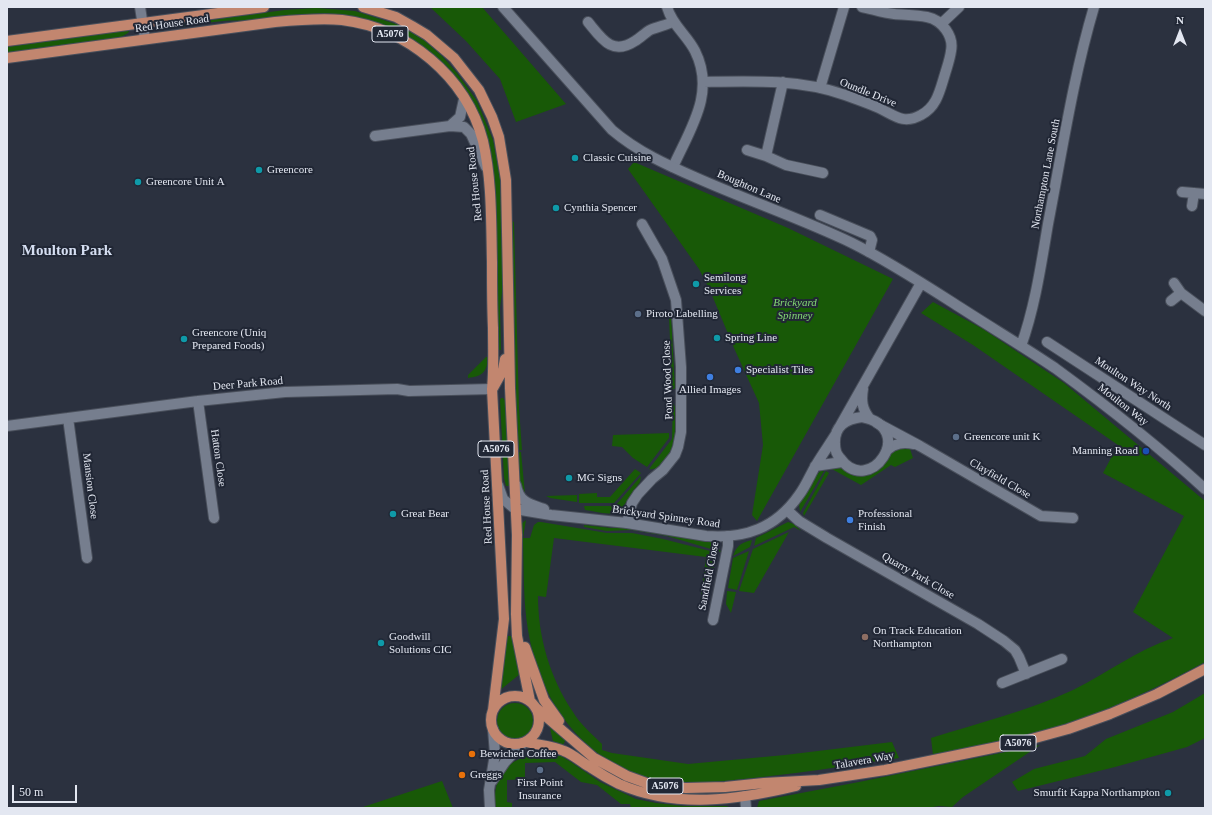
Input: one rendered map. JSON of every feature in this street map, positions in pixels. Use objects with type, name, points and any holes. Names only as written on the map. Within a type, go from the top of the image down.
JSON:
[{"type":"main road","points":[[7,41],[264,7]]},
{"type":"main road","points":[[363,7],[396,17],[426,35],[454,58],[479,90],[492,117],[497,132],[506,180],[510,382],[515,479],[512,504],[516,535],[517,636],[533,704],[540,719],[536,732],[532,738],[524,743]]},
{"type":"main road","name":"Red House Road","points":[[7,58],[303,19],[323,19],[355,22],[385,32],[410,44],[435,63],[450,79],[472,113],[481,136],[487,168],[491,243],[498,516],[504,619],[493,710]]},
{"type":"main road","points":[[494,385],[501,376],[504,365],[503,306],[508,277]]},
{"type":"main road","points":[[516,614],[528,656],[544,700],[576,742]]},
{"type":"main road","name":"Talavera Way","points":[[533,704],[594,758],[612,769],[628,776],[649,784],[686,788],[725,787],[819,780],[970,753],[1044,737],[1110,714],[1157,694],[1205,669]]},
{"type":"main road","points":[[533,704],[524,698],[517,696],[503,699],[497,704],[493,710],[491,723],[496,735],[502,741],[510,744],[524,743],[563,751],[619,784],[657,796],[690,800],[711,800],[764,793],[819,780]]},
{"type":"street","points":[[140,7],[145,40]]},
{"type":"street","name":"Boughton Lane","points":[[503,7],[612,130],[632,146],[673,167],[737,196],[833,235],[869,252],[1021,346]]},
{"type":"street","points":[[667,7],[673,22],[694,49],[702,71],[704,82],[699,110],[673,167]]},
{"type":"street","points":[[820,88],[844,7]]},
{"type":"street","points":[[862,7],[892,14],[929,17],[941,24],[959,7]]},
{"type":"street","name":"Northampton Lane South","points":[[1021,346],[1028,328],[1071,102],[1094,7]]},
{"type":"street","points":[[588,22],[607,44],[618,47],[626,46],[650,31],[673,22]]},
{"type":"street","name":"Oundle Drive","points":[[704,82],[783,82],[820,88],[864,102],[891,116],[900,119],[909,119],[921,115],[933,104],[938,95],[952,50],[950,36],[941,24]]},
{"type":"street","points":[[766,156],[783,82]]},
{"type":"street","points":[[450,126],[460,117],[464,99]]},
{"type":"street","points":[[375,136],[450,126],[464,127],[470,134],[487,168]]},
{"type":"street","points":[[747,150],[766,156],[786,165],[824,174]]},
{"type":"street","points":[[1182,192],[1205,194]]},
{"type":"street","points":[[1192,206],[1194,193]]},
{"type":"street","points":[[820,215],[870,236],[872,240],[869,252]]},
{"type":"street","name":"Pond Wood Close","points":[[627,523],[632,503],[638,494],[663,470],[675,455],[681,432],[680,368],[676,300],[662,259],[642,224]]},
{"type":"street","name":"Brickyard Spinney Road","points":[[512,504],[551,515],[627,523],[706,536],[749,534],[760,530],[787,510],[800,493],[864,385],[921,283]]},
{"type":"street","points":[[1174,283],[1181,293],[1205,311]]},
{"type":"street","points":[[1171,301],[1181,293]]},
{"type":"street","name":"Moulton Way North","points":[[1048,342],[1205,445]]},
{"type":"street","name":"Moulton Way","points":[[1021,346],[1055,368],[1116,414],[1180,466],[1205,489]]},
{"type":"street","name":"Deer Park Road","points":[[7,426],[198,401],[285,392],[396,389],[405,386],[430,384],[494,385],[510,382]]},
{"type":"street","name":"Brickyard Spinney Road","points":[[864,385],[862,405],[865,412],[874,421]]},
{"type":"street","name":"Hatton Close","points":[[198,401],[214,518]]},
{"type":"street","points":[[862,417],[874,421],[882,427],[887,438],[887,450],[884,458],[872,468],[856,470],[849,467],[842,462],[835,449],[837,431],[845,422],[853,418],[862,417]]},
{"type":"street","name":"Mansion Close","points":[[68,418],[87,558]]},
{"type":"street","name":"Clayfield Close","points":[[874,421],[1041,516],[1073,518]]},
{"type":"street","name":"Clayfield Close","points":[[887,450],[892,446],[905,443],[920,446]]},
{"type":"street","points":[[815,466],[842,462]]},
{"type":"street","points":[[515,479],[517,492],[520,498],[534,505],[571,517]]},
{"type":"street","points":[[498,483],[503,499],[512,504]]},
{"type":"street","points":[[498,516],[500,508],[503,504],[534,505]]},
{"type":"street","name":"Quarry Park Close","points":[[787,510],[799,521],[827,538],[978,624],[1004,641],[1015,650],[1026,674]]},
{"type":"street","name":"Sandfield Close","points":[[713,620],[728,546],[728,536]]},
{"type":"street","points":[[1002,683],[1062,659]]},
{"type":"street","points":[[490,808],[489,790],[495,754],[493,729]]},
{"type":"street","points":[[491,782],[505,762],[524,743]]},
{"type":"street","points":[[745,796],[746,808]]},
{"type":"green space","points":[[430,7],[482,7],[566,104],[516,122],[500,79],[466,41]]},
{"type":"green space","points":[[316,8],[355,11],[399,25],[425,41],[442,56],[457,73],[477,101],[493,140],[500,178],[503,284],[500,308],[501,350],[498,350],[497,263],[491,160],[485,130],[475,108],[464,89],[450,72],[417,43],[398,32],[357,18],[335,14],[303,14],[223,21],[160,30],[159,27],[285,10]]},
{"type":"green space","points":[[130,30],[121,37],[7,53],[7,47]]},
{"type":"green space","name":"Brickyard Spinney","points":[[634,162],[788,228],[893,279],[757,521],[752,515],[763,445],[759,403],[709,288],[699,269],[628,169]]},
{"type":"green space","points":[[512,221],[514,222],[519,408],[522,450],[519,450],[515,394]]},
{"type":"green space","points":[[933,302],[983,329],[1064,383],[1205,501],[1205,662],[1128,700],[1049,730],[991,744],[933,755],[931,738],[1021,710],[1073,690],[1147,649],[1173,638],[1133,612],[1184,516],[1103,473],[1118,445],[973,345],[921,313]]},
{"type":"green space","points":[[669,315],[671,316],[675,388],[672,390]]},
{"type":"green space","points":[[486,357],[488,357],[483,373],[468,378],[468,375]]},
{"type":"green space","points":[[501,398],[503,398],[506,402],[509,486],[506,486],[504,478]]},
{"type":"green space","points":[[673,403],[676,410],[677,420],[676,432],[669,454],[664,462],[657,468],[649,469],[672,439]]},
{"type":"green space","points":[[669,433],[669,438],[647,467],[633,458],[622,447],[612,446],[613,435]]},
{"type":"green space","points":[[903,446],[910,449],[913,458],[895,467],[891,465],[861,485],[830,468],[838,467],[854,473],[889,450]]},
{"type":"green space","points":[[518,452],[521,452],[525,494],[522,491],[520,481]]},
{"type":"green space","points":[[635,469],[641,473],[614,503],[579,503],[579,494],[597,493],[597,497],[610,497]]},
{"type":"green space","points":[[821,470],[824,471],[800,512],[799,504],[814,478]]},
{"type":"green space","points":[[826,471],[829,473],[804,516],[803,513]]},
{"type":"green space","points":[[641,476],[640,482],[622,508],[616,505]]},
{"type":"green space","points":[[577,495],[577,502],[550,498],[546,496]]},
{"type":"green space","points":[[584,506],[611,506],[617,512],[605,513],[585,510]]},
{"type":"green space","points":[[526,520],[523,538],[530,538],[534,525],[541,522],[607,533],[632,533],[718,553],[704,602],[700,604],[706,557],[554,538],[546,597],[538,596],[540,627],[543,642],[552,671],[565,699],[579,721],[602,744],[602,750],[612,753],[688,764],[785,755],[892,742],[899,758],[796,773],[697,784],[652,780],[627,770],[604,758],[585,742],[568,724],[554,703],[542,680],[534,656],[525,608],[523,542],[520,552],[520,525]]},
{"type":"green space","points":[[788,522],[794,524],[801,531],[794,527],[754,546],[756,538]]},
{"type":"green space","points":[[584,525],[611,528],[632,528],[710,541],[716,544],[721,552],[667,536],[632,530],[607,531],[584,527]]},
{"type":"green space","points":[[789,532],[754,593],[739,591],[753,549]]},
{"type":"green space","points":[[752,540],[750,547],[733,556],[736,549],[740,545]]},
{"type":"green space","points":[[749,551],[737,590],[728,588],[733,558]]},
{"type":"green space","points":[[727,591],[736,592],[731,613],[726,604]]},
{"type":"green space","points":[[507,636],[513,636],[520,674],[499,691]]},
{"type":"green space","points":[[1205,693],[1205,738],[1187,747],[1115,767],[1018,791],[1012,782],[1034,769],[1085,756],[1106,739],[1173,712]]},
{"type":"green space","points":[[519,703],[528,708],[532,714],[532,728],[528,734],[519,739],[511,739],[502,734],[498,728],[497,717],[502,708],[508,704]]},
{"type":"green space","points":[[548,720],[566,739],[563,745],[553,741]]},
{"type":"green space","points":[[1040,745],[963,797],[952,807],[757,808],[759,801]]},
{"type":"green space","points":[[534,755],[561,756],[600,782],[636,799],[683,806],[726,806],[733,808],[631,808],[630,804],[621,804],[597,785],[581,782],[555,762],[525,763],[525,779],[507,780],[507,802],[512,803],[512,808],[495,808],[496,788],[502,772],[515,761]]},
{"type":"green space","points":[[442,781],[453,808],[360,808]]},
{"type":"place","name":"Classic Cuisine","points":[[575,158]]},
{"type":"place","name":"Greencore","points":[[259,170]]},
{"type":"place","name":"Greencore Unit A","points":[[138,182]]},
{"type":"place","name":"Cynthia Spencer","points":[[556,208]]},
{"type":"place","name":"Semilong Services","points":[[696,284]]},
{"type":"place","name":"Piroto Labelling","points":[[638,314]]},
{"type":"place","name":"Spring Line","points":[[717,338]]},
{"type":"place","name":"Greencore (Uniq Prepared Foods)","points":[[184,339]]},
{"type":"place","name":"Specialist Tiles","points":[[738,370]]},
{"type":"place","name":"Allied Images","points":[[710,377]]},
{"type":"place","name":"Greencore unit K","points":[[956,437]]},
{"type":"place","name":"Manning Road","points":[[1146,451]]},
{"type":"place","name":"MG Signs","points":[[569,478]]},
{"type":"place","name":"Great Bear","points":[[393,514]]},
{"type":"place","name":"Professional Finish","points":[[850,520]]},
{"type":"place","name":"On Track Education Northampton","points":[[865,637]]},
{"type":"place","name":"Goodwill Solutions CIC","points":[[381,643]]},
{"type":"place","name":"Bewiched Coffee","points":[[472,754]]},
{"type":"place","name":"First Point Insurance","points":[[540,770]]},
{"type":"place","name":"Greggs","points":[[462,775]]},
{"type":"place","name":"Smurfit Kappa Northampton","points":[[1168,793]]},
{"type":"district","name":"Moulton Park","points":[[67,251]]}]
